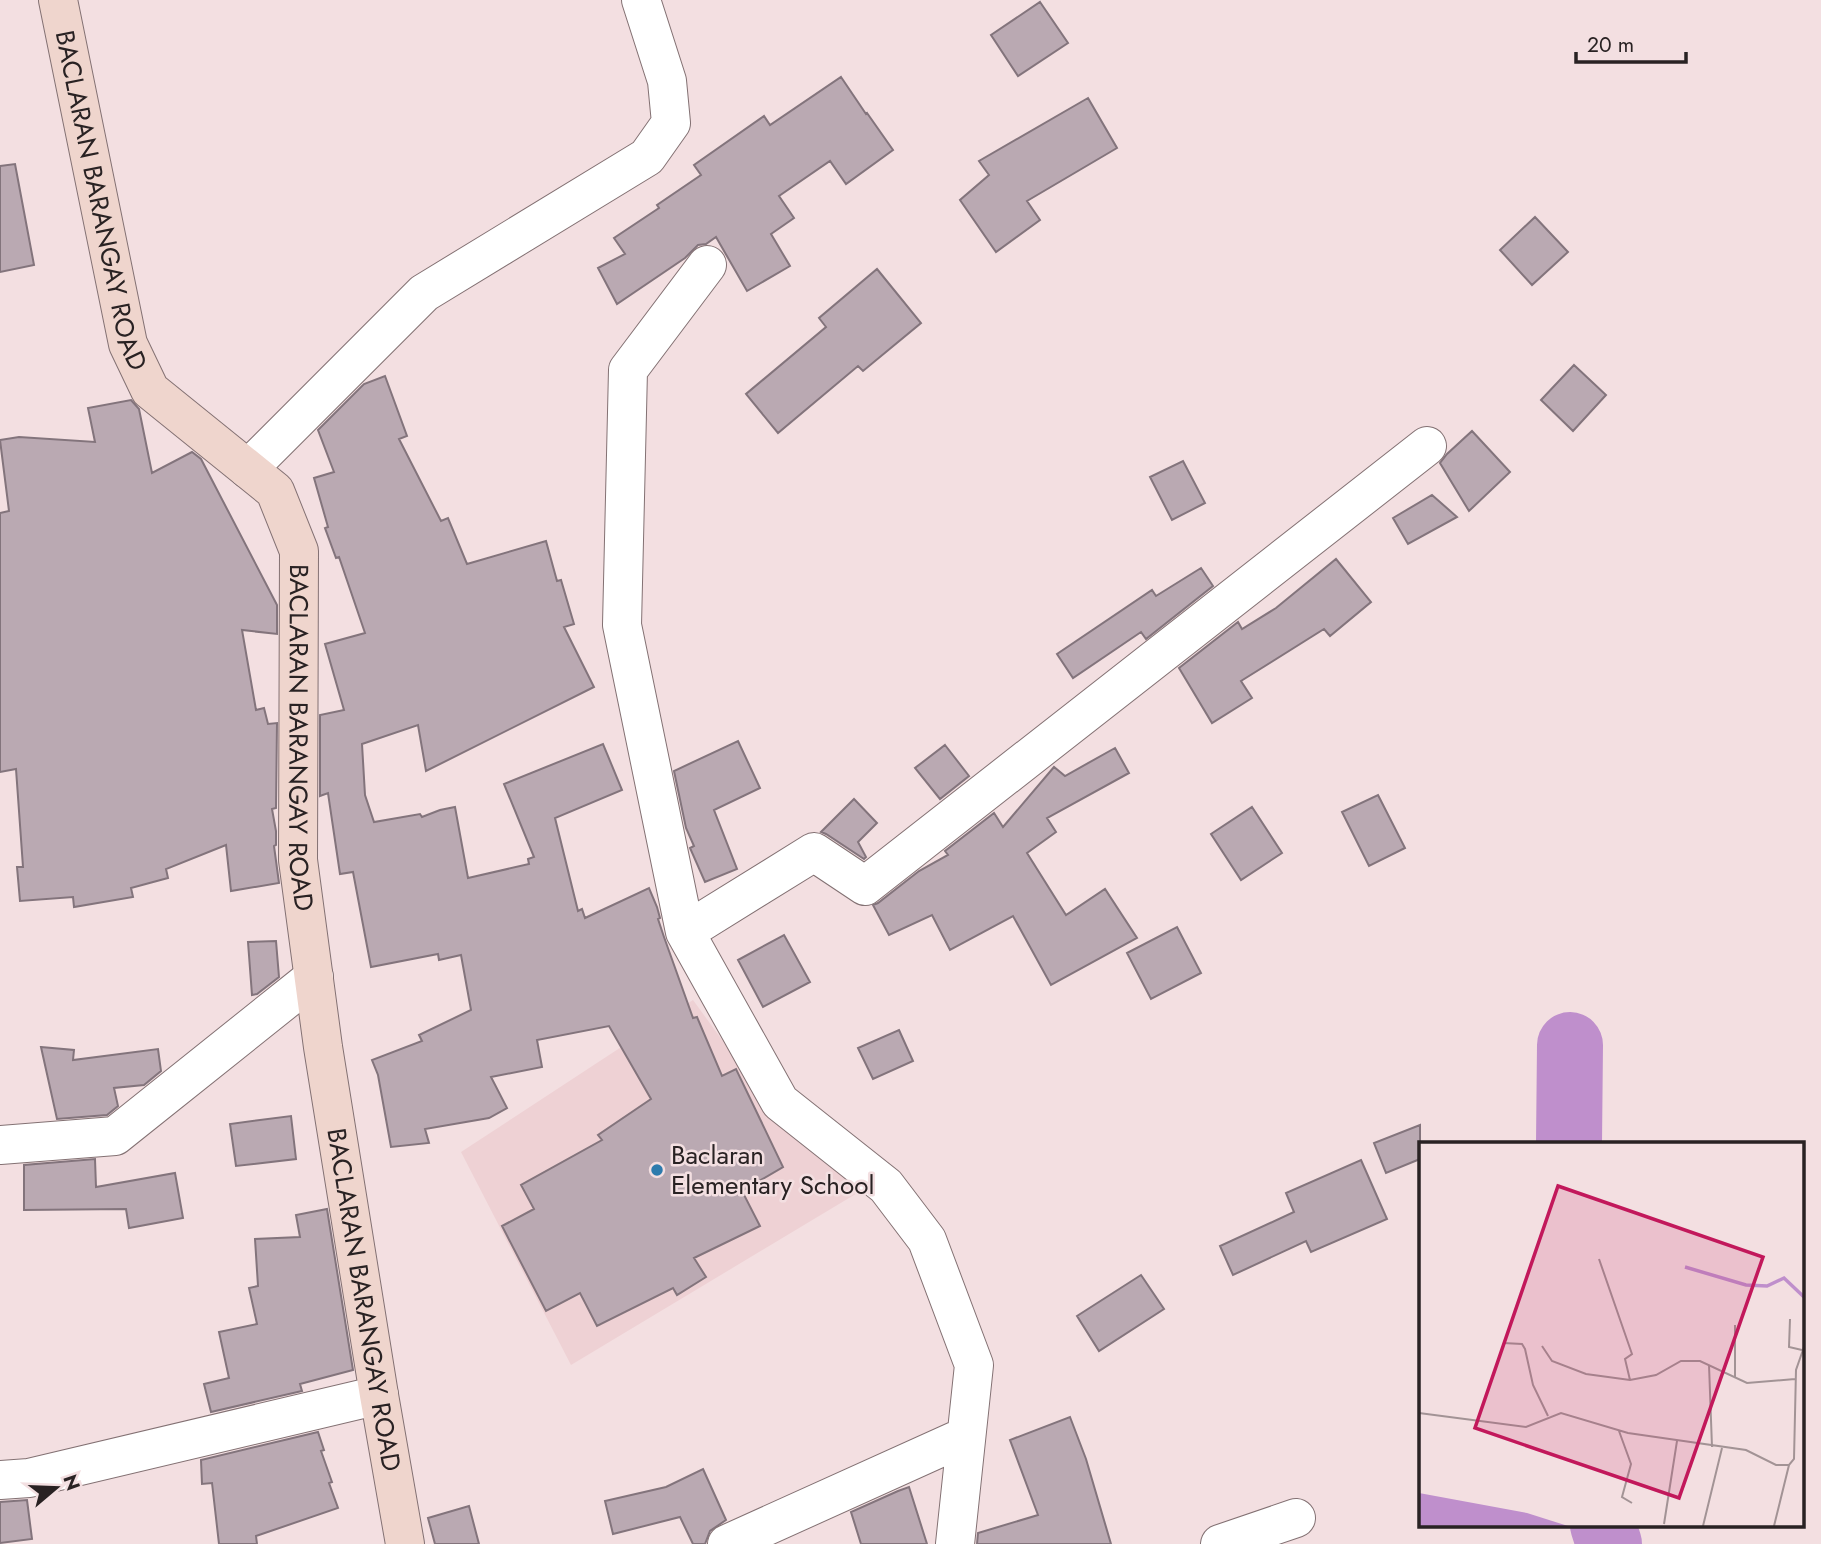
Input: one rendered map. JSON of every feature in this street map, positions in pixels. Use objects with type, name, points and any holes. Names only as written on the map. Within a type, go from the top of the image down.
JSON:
[{"type":"street","name":"BACLARAN BARANGAY ROAD","points":[[58,0],[128,344],[150,390],[275,491],[299,551],[298,860],[323,1047],[405,1544]]},
{"type":"street","points":[[248,469],[424,293],[647,157],[671,123],[667,81],[641,0]]},
{"type":"street","points":[[707,265],[628,370],[622,625],[685,932],[780,1102],[886,1186],[928,1240],[974,1365],[955,1544]]},
{"type":"street","points":[[685,932],[814,852],[865,886],[1427,446]]},
{"type":"street","points":[[0,1145],[115,1136],[314,977]]},
{"type":"street","points":[[0,1480],[29,1478],[379,1395]]},
{"type":"street","points":[[727,1544],[966,1436]]},
{"type":"street","points":[[1220,1544],[1296,1518]]},
{"type":"shaded area","name":"Baclaran Elementary School","points":[[693,1000],[770,1106],[864,1189],[571,1365],[461,1152]]},
{"type":"building","points":[[1040,2],[1068,43],[1018,76],[991,35]]},
{"type":"building","points":[[841,77],[893,150],[846,184],[830,161],[779,196],[794,218],[771,234],[790,266],[747,291],[716,237],[706,244],[698,245],[685,258],[617,304],[598,268],[625,254],[614,238],[701,175],[694,165],[764,116],[770,125]]},
{"type":"building","points":[[1088,98],[1117,148],[1027,201],[1040,220],[996,252],[960,200],[989,175],[979,161]]},
{"type":"building","points":[[15,164],[34,265],[0,272],[0,166]]},
{"type":"building","points":[[1535,217],[1568,252],[1532,285],[1500,250]]},
{"type":"building","points":[[877,269],[921,323],[863,371],[858,366],[778,433],[746,394],[826,327],[819,318]]},
{"type":"building","points":[[1574,365],[1606,395],[1573,431],[1541,400]]},
{"type":"building","points":[[385,376],[407,436],[399,439],[441,521],[448,518],[467,564],[546,541],[557,581],[561,580],[574,624],[564,627],[594,687],[426,771],[418,725],[362,744],[365,795],[374,822],[420,814],[422,817],[455,807],[468,878],[529,864],[528,859],[534,857],[504,784],[603,744],[622,790],[555,818],[578,911],[582,909],[585,918],[649,888],[693,1018],[697,1017],[722,1076],[736,1069],[783,1167],[742,1191],[760,1226],[694,1258],[706,1277],[677,1295],[673,1288],[597,1326],[580,1293],[546,1311],[502,1226],[534,1209],[521,1185],[602,1140],[598,1135],[651,1099],[609,1026],[537,1040],[542,1067],[491,1077],[507,1108],[489,1118],[425,1129],[429,1143],[391,1147],[378,1075],[372,1060],[422,1041],[419,1035],[471,1010],[461,955],[439,960],[438,954],[371,967],[353,872],[340,874],[328,793],[320,796],[320,715],[344,710],[325,644],[365,633],[339,557],[336,558],[325,528],[328,527],[314,478],[334,472],[318,430],[364,384]]},
{"type":"building","points":[[131,400],[139,409],[152,473],[192,452],[201,459],[277,605],[277,634],[242,630],[256,710],[264,708],[268,724],[277,723],[276,808],[272,809],[279,883],[231,891],[226,845],[166,869],[168,878],[131,888],[133,897],[74,907],[73,897],[20,901],[17,867],[23,867],[16,769],[0,772],[0,513],[9,511],[0,440],[19,437],[95,442],[88,408]]},
{"type":"building","points":[[1472,431],[1510,472],[1469,511],[1440,463]]},
{"type":"building","points":[[1183,461],[1205,503],[1172,520],[1150,477]]},
{"type":"building","points":[[1432,495],[1457,517],[1408,544],[1393,518]]},
{"type":"building","points":[[1336,559],[1371,602],[1330,636],[1324,629],[1241,681],[1252,698],[1212,723],[1179,668],[1238,622],[1242,629],[1276,608]]},
{"type":"building","points":[[1201,568],[1213,586],[1146,639],[1141,632],[1073,678],[1057,654],[1152,590],[1156,596]]},
{"type":"building","points":[[738,741],[760,788],[714,810],[737,869],[705,882],[690,848],[694,846],[686,828],[674,771]]},
{"type":"building","points":[[945,745],[969,776],[940,799],[915,768]]},
{"type":"building","points":[[1115,748],[1129,773],[1047,818],[1056,832],[1027,853],[1066,915],[1105,889],[1137,938],[1051,985],[1013,916],[950,950],[932,915],[889,935],[873,905],[919,871],[948,855],[945,851],[994,813],[1003,827],[1054,767],[1065,776]]},
{"type":"building","points":[[1378,795],[1405,848],[1369,866],[1342,812]]},
{"type":"building","points":[[854,799],[877,823],[858,842],[866,857],[864,859],[821,832]]},
{"type":"building","points":[[1252,807],[1282,853],[1241,880],[1211,834]]},
{"type":"building","points":[[1177,927],[1201,973],[1151,999],[1127,953]]},
{"type":"building","points":[[784,935],[810,982],[763,1007],[738,960]]},
{"type":"building","points":[[276,941],[279,977],[252,995],[248,942]]},
{"type":"building","points":[[899,1030],[913,1061],[873,1079],[858,1048]]},
{"type":"building","points":[[41,1047],[74,1050],[73,1060],[158,1049],[161,1071],[144,1085],[114,1088],[118,1106],[107,1115],[57,1119]]},
{"type":"building","points":[[291,1116],[296,1159],[236,1166],[230,1124]]},
{"type":"building","points":[[1420,1125],[1419,1159],[1386,1173],[1374,1143]]},
{"type":"building","points":[[95,1159],[96,1187],[175,1173],[183,1218],[129,1228],[126,1209],[24,1210],[24,1165]]},
{"type":"building","points":[[1361,1160],[1387,1219],[1311,1252],[1306,1241],[1233,1275],[1220,1246],[1294,1212],[1286,1193]]},
{"type":"building","points":[[327,1209],[353,1370],[300,1384],[302,1391],[211,1412],[204,1384],[229,1378],[219,1332],[257,1324],[249,1288],[258,1286],[255,1239],[300,1237],[296,1215]]},
{"type":"building","points":[[1141,1275],[1164,1309],[1099,1351],[1077,1316]]},
{"type":"building","points":[[1070,1417],[1086,1459],[1111,1544],[977,1544],[978,1533],[1038,1515],[1010,1440]]},
{"type":"building","points":[[318,1432],[324,1450],[321,1451],[332,1482],[329,1483],[338,1508],[256,1536],[257,1544],[219,1544],[212,1483],[202,1484],[201,1460]]},
{"type":"building","points":[[703,1469],[726,1520],[710,1531],[705,1544],[693,1544],[680,1517],[613,1534],[605,1501],[666,1487]]},
{"type":"building","points":[[909,1487],[927,1544],[861,1544],[851,1512]]},
{"type":"building","points":[[27,1500],[32,1539],[0,1543],[0,1502]]},
{"type":"building","points":[[469,1506],[479,1544],[435,1544],[428,1518]]},
{"type":"waterway","points":[[1569,1142],[1570,1045]]},
{"type":"waterway","points":[[1603,1526],[1609,1544]]},
{"type":"place","name":"Baclaran Elementary School","points":[[657,1170]]}]
